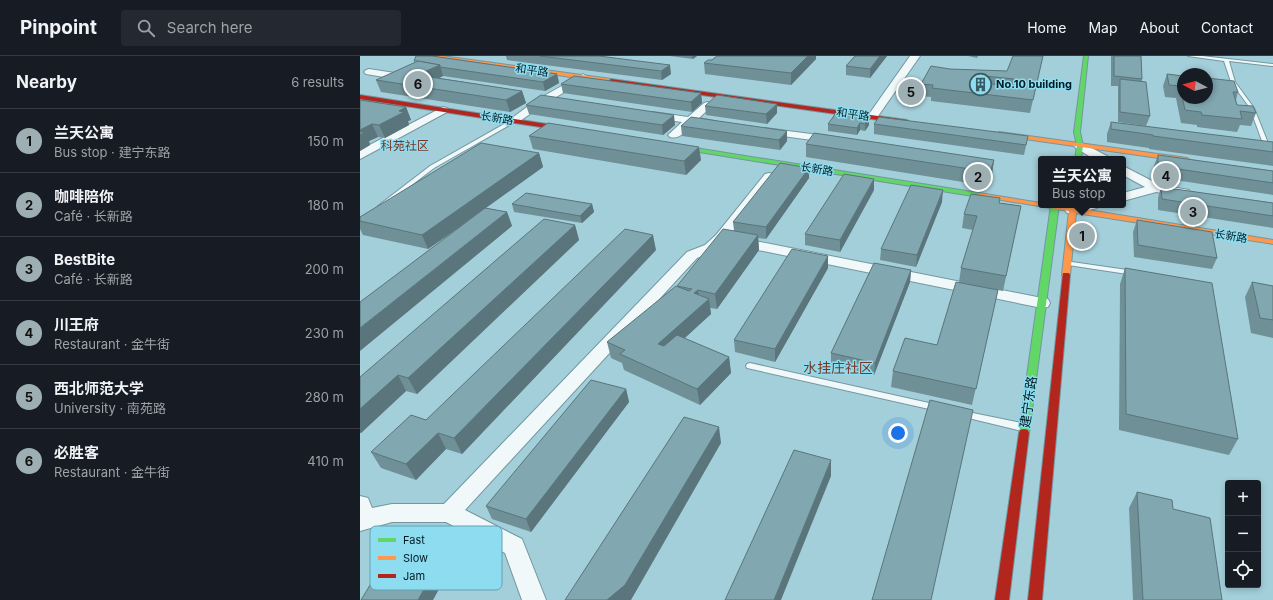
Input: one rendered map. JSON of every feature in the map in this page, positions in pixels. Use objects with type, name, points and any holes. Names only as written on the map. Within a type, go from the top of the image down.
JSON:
[{"type":"street","name":"和平路","points":[[432,56],[918,123]]},
{"type":"street","points":[[872,117],[915,56]]},
{"type":"street","points":[[1078,156],[1080,146],[1077,132],[1086,56]]},
{"type":"street","points":[[369,72],[408,78]]},
{"type":"street","points":[[513,121],[545,99],[583,77]]},
{"type":"street","name":"长新路","points":[[360,96],[584,132]]},
{"type":"street","points":[[545,99],[560,101]]},
{"type":"street","points":[[674,135],[708,105]]},
{"type":"street","points":[[360,155],[443,110]]},
{"type":"street","points":[[645,114],[721,124]]},
{"type":"street","points":[[752,129],[843,142]]},
{"type":"street","points":[[1063,147],[1077,132]]},
{"type":"street","points":[[987,133],[1063,147],[1080,146],[1196,162]]},
{"type":"street","name":"长新路","points":[[662,144],[1038,203]]},
{"type":"street","points":[[1080,146],[1098,156]]},
{"type":"street","points":[[1126,172],[1156,188],[1195,194]]},
{"type":"street","points":[[449,513],[692,255],[710,248],[721,238],[769,177]]},
{"type":"street","points":[[1126,196],[1156,188]]},
{"type":"street","name":"建宁东路","points":[[1002,600],[1055,208]]},
{"type":"street","name":"长新路","points":[[1073,208],[1273,242]]},
{"type":"street","name":"建宁东路","points":[[1034,600],[1073,208]]},
{"type":"street","points":[[721,238],[1042,303]]},
{"type":"street","points":[[361,515],[392,513],[449,513],[475,526]]},
{"type":"street","points":[[502,540],[514,546],[534,600]]},
{"type":"lane","points":[[1190,56],[1273,65]]},
{"type":"lane","points":[[1226,60],[1233,82],[1252,108],[1265,143],[1249,141]]},
{"type":"lane","points":[[377,209],[432,167],[513,121]]},
{"type":"lane","points":[[1067,263],[1143,274]]},
{"type":"lane","points":[[750,366],[1025,428]]},
{"type":"building","points":[[416,56],[432,56],[557,74],[543,82],[440,67],[440,65],[418,61],[416,62],[417,61],[414,61]]},
{"type":"building","points":[[540,56],[599,56],[670,65],[661,71]]},
{"type":"building","points":[[717,56],[808,56],[791,73],[704,63]]},
{"type":"building","points":[[855,56],[880,56],[870,69],[846,66]]},
{"type":"building","points":[[1013,56],[1043,56],[1033,100],[932,88],[933,85],[921,84],[931,66],[950,69],[1007,71]],"holes":[[[975,75],[1014,79],[1011,86],[972,82]]]},
{"type":"building","points":[[1114,56],[1141,56],[1142,79],[1114,76]]},
{"type":"building","points":[[418,61],[440,65],[417,75],[522,91],[506,100],[376,80]]},
{"type":"building","points":[[1167,74],[1177,75],[1177,86],[1169,85]]},
{"type":"building","points":[[574,76],[701,93],[691,102],[561,84]]},
{"type":"building","points":[[1120,79],[1146,82],[1150,116],[1120,112]]},
{"type":"building","points":[[1213,79],[1234,81],[1238,92],[1233,92],[1237,105],[1253,106],[1256,113],[1240,111],[1242,119],[1202,115],[1201,112],[1185,110],[1184,104],[1213,104]]},
{"type":"building","points":[[541,95],[674,115],[662,125],[526,105]]},
{"type":"building","points":[[717,95],[777,104],[766,114],[705,106]]},
{"type":"building","points":[[360,100],[406,107],[399,111],[404,112],[379,125],[372,124],[360,130]]},
{"type":"building","points":[[836,113],[869,118],[865,124],[860,123],[857,128],[828,124]]},
{"type":"building","points":[[691,117],[787,131],[779,140],[681,126]]},
{"type":"building","points":[[879,117],[1028,136],[1026,145],[874,124]]},
{"type":"building","points":[[1111,122],[1273,142],[1273,152],[1111,129]]},
{"type":"building","points":[[548,123],[699,147],[684,161],[529,136]]},
{"type":"building","points":[[814,133],[994,160],[990,172],[806,144]]},
{"type":"building","points":[[481,143],[539,153],[422,235],[360,221],[360,217]]},
{"type":"building","points":[[1158,155],[1273,171],[1273,183],[1158,166]]},
{"type":"building","points":[[780,163],[809,168],[766,227],[733,222]]},
{"type":"building","points":[[844,174],[874,179],[840,240],[805,234]]},
{"type":"building","points":[[911,185],[943,190],[917,255],[881,249]]},
{"type":"building","points":[[1161,187],[1273,203],[1273,216],[1162,199]]},
{"type":"building","points":[[526,193],[592,204],[580,216],[512,204]]},
{"type":"building","points":[[971,194],[1000,198],[999,203],[1021,206],[1006,276],[961,268],[977,216],[964,214]]},
{"type":"building","points":[[485,208],[507,212],[360,328],[360,302]]},
{"type":"building","points":[[544,219],[575,225],[408,378],[398,375],[360,409],[360,377]]},
{"type":"building","points":[[1137,220],[1212,232],[1217,258],[1138,245]]},
{"type":"building","points":[[625,229],[653,235],[454,438],[438,433],[406,464],[371,452],[411,415],[426,420]]},
{"type":"building","points":[[723,229],[758,235],[715,294],[698,290],[694,293],[709,299],[658,344],[664,346],[677,335],[729,357],[697,389],[620,354],[625,350],[607,342],[676,286],[689,291],[692,289],[677,286]]},
{"type":"building","points":[[792,249],[828,256],[775,349],[734,340]]},
{"type":"building","points":[[874,263],[911,270],[875,363],[831,353]]},
{"type":"building","points":[[1125,268],[1212,283],[1238,439],[1126,414]]},
{"type":"building","points":[[956,282],[998,290],[976,389],[893,371],[905,338],[937,345]]},
{"type":"building","points":[[1252,282],[1273,286],[1273,320],[1260,318]]},
{"type":"building","points":[[591,380],[626,389],[526,519],[486,506]]},
{"type":"building","points":[[930,400],[973,410],[931,600],[872,600]]},
{"type":"building","points":[[684,417],[719,427],[625,585],[607,600],[565,600]]},
{"type":"building","points":[[794,450],[831,460],[774,600],[725,600]]},
{"type":"building","points":[[1137,492],[1172,500],[1173,509],[1210,518],[1222,600],[1143,600]]},
{"type":"building","points":[[370,585],[370,590],[424,590],[418,600],[361,600]]},
{"type":"traffic: fast","points":[[1078,156],[1080,146],[1077,132],[1086,56]]},
{"type":"traffic: fast","points":[[670,146],[979,195]]},
{"type":"traffic: fast","points":[[1024,433],[1055,208]]},
{"type":"traffic: slow","points":[[432,56],[611,81]]},
{"type":"traffic: slow","points":[[999,134],[1187,160]]},
{"type":"traffic: slow","points":[[979,195],[1038,204]]},
{"type":"traffic: slow","points":[[1060,208],[1273,242]]},
{"type":"traffic: slow","points":[[1066,275],[1073,208]]},
{"type":"traffic: jam","points":[[611,81],[907,122]]},
{"type":"traffic: jam","points":[[360,97],[573,130]]},
{"type":"traffic: jam","points":[[1035,600],[1066,275]]},
{"type":"traffic: jam","points":[[1002,600],[1024,433]]},
{"type":"place","name":"必胜客","points":[[418,84]]},
{"type":"place","name":"No.10 building","points":[[981,84]]},
{"type":"place","name":"西北师范大学","points":[[911,92]]},
{"type":"place","name":"川王府","points":[[1166,176]]},
{"type":"place","name":"咖啡陪你","points":[[978,177]]},
{"type":"place","name":"BestBite","points":[[1193,212]]},
{"type":"place","name":"兰天公寓","points":[[1082,236]]},
{"type":"district","name":"科苑社区","points":[[405,146]]},
{"type":"district","name":"水挂庄社区","points":[[838,368]]}]
